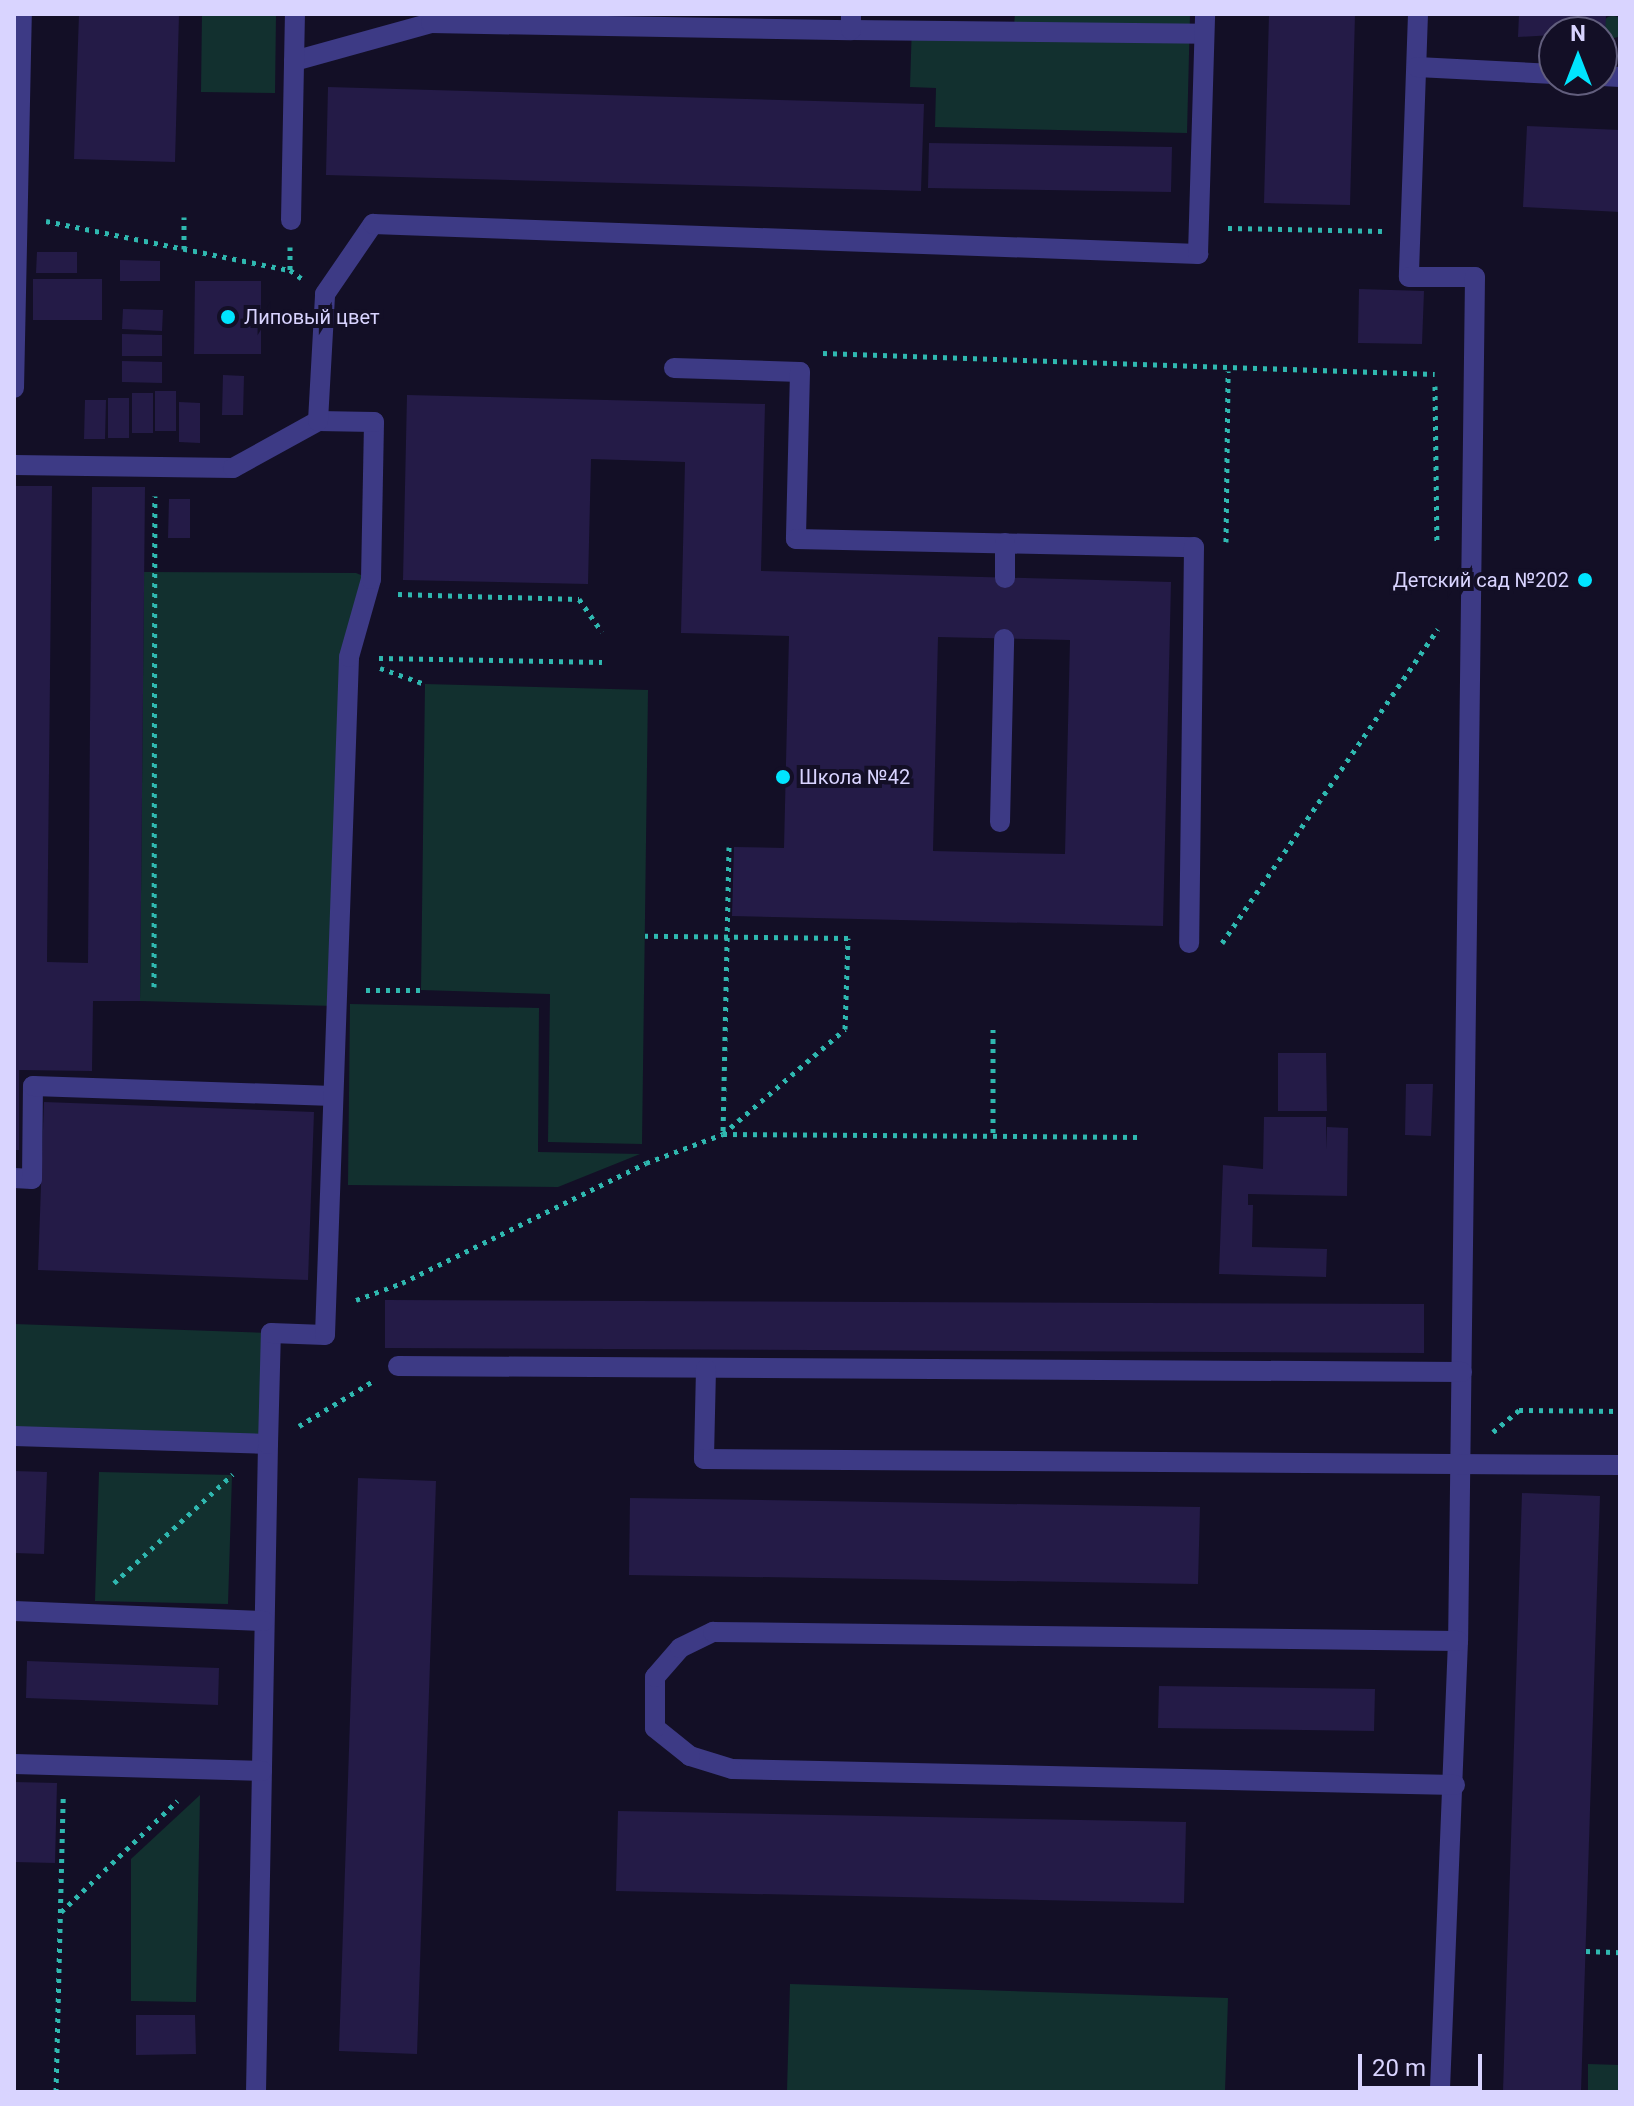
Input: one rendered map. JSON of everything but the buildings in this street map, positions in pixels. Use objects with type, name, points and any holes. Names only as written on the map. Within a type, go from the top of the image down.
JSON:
[{"type":"lane","points":[[291,220],[295,14]]},
{"type":"lane","points":[[1418,14],[1409,277],[1475,277],[1458,1641],[1455,1785],[1440,2092]]},
{"type":"lane","points":[[14,388],[19,19]]},
{"type":"lane","points":[[294,61],[431,23],[1205,24],[1198,254],[373,224],[325,294],[318,421]]},
{"type":"lane","points":[[1417,67],[1538,73]]},
{"type":"lane","points":[[674,368],[800,372],[796,539],[1194,547],[1189,943]]},
{"type":"lane","points":[[14,465],[233,468],[318,421],[374,422],[371,579],[349,657],[325,1335],[271,1333],[256,2092]]},
{"type":"lane","points":[[1005,543],[1005,578]]},
{"type":"lane","points":[[1000,822],[1004,639]]},
{"type":"lane","points":[[14,1178],[32,1179],[33,1086],[333,1096]]},
{"type":"lane","points":[[398,1366],[1462,1372]]},
{"type":"lane","points":[[706,1369],[704,1459],[1459,1461],[1620,1465]]},
{"type":"lane","points":[[14,1436],[268,1444]]},
{"type":"lane","points":[[14,1611],[264,1621]]},
{"type":"lane","points":[[1455,1785],[732,1769],[690,1756],[655,1728],[655,1677],[680,1648],[713,1632],[1458,1641]]},
{"type":"lane","points":[[14,1764],[262,1771]]},
{"type":"path","points":[[17,215],[290,270],[325,294]]},
{"type":"path","points":[[184,217],[184,249]]},
{"type":"path","points":[[1199,228],[1410,232]]},
{"type":"path","points":[[816,352],[1228,371],[1435,374]]},
{"type":"path","points":[[1226,546],[1228,371]]},
{"type":"path","points":[[154,987],[155,467]]},
{"type":"path","points":[[365,593],[579,599],[602,632]]},
{"type":"path","points":[[1222,928],[1221,943],[1438,629]]},
{"type":"path","points":[[349,657],[602,662]]},
{"type":"path","points":[[349,657],[425,684]]},
{"type":"path","points":[[723,1134],[729,847]]},
{"type":"path","points":[[325,1311],[402,1283],[646,1163],[723,1134],[845,1029],[848,938],[645,936]]},
{"type":"path","points":[[336,990],[421,990]]},
{"type":"path","points":[[993,1029],[993,1137]]},
{"type":"path","points":[[723,1134],[1139,1137]]},
{"type":"path","points":[[86,1613],[268,1444],[398,1366]]},
{"type":"path","points":[[1459,1461],[1519,1410],[1620,1411]]},
{"type":"path","points":[[56,2092],[63,1766]]},
{"type":"path","points":[[61,1912],[209,1770]]},
{"type":"path","points":[[1586,1951],[1620,1952]]},
{"type":"green space","points":[[202,14],[276,14],[275,93],[201,92]]},
{"type":"green space","points":[[1015,14],[1190,14],[1187,133],[935,127],[936,88],[910,87],[912,23],[1014,25]]},
{"type":"green space","points":[[1618,18],[1623,23],[1623,31],[1618,36]]},
{"type":"green space","points":[[144,572],[356,573],[371,579],[349,657],[336,1006],[140,1001]]},
{"type":"green space","points":[[425,684],[648,690],[642,1144],[548,1142],[550,994],[421,990]]},
{"type":"green space","points":[[350,1004],[539,1008],[538,1152],[640,1154],[558,1187],[348,1185]]},
{"type":"green space","points":[[14,1324],[271,1333],[268,1444],[14,1436]]},
{"type":"green space","points":[[99,1472],[232,1475],[228,1604],[95,1601]]},
{"type":"green space","points":[[200,1795],[196,2002],[131,2001],[131,1859]]},
{"type":"green space","points":[[790,1984],[1228,1998],[1225,2092],[787,2092]]},
{"type":"green space","points":[[1588,2064],[1620,2065],[1620,2092],[1588,2092]]},
{"type":"place","name":"Липовый цвет","points":[[228,317]]},
{"type":"place","name":"Детский сад №202","points":[[1585,580]]},
{"type":"place","name":"Школа №42","points":[[783,777]]}]
